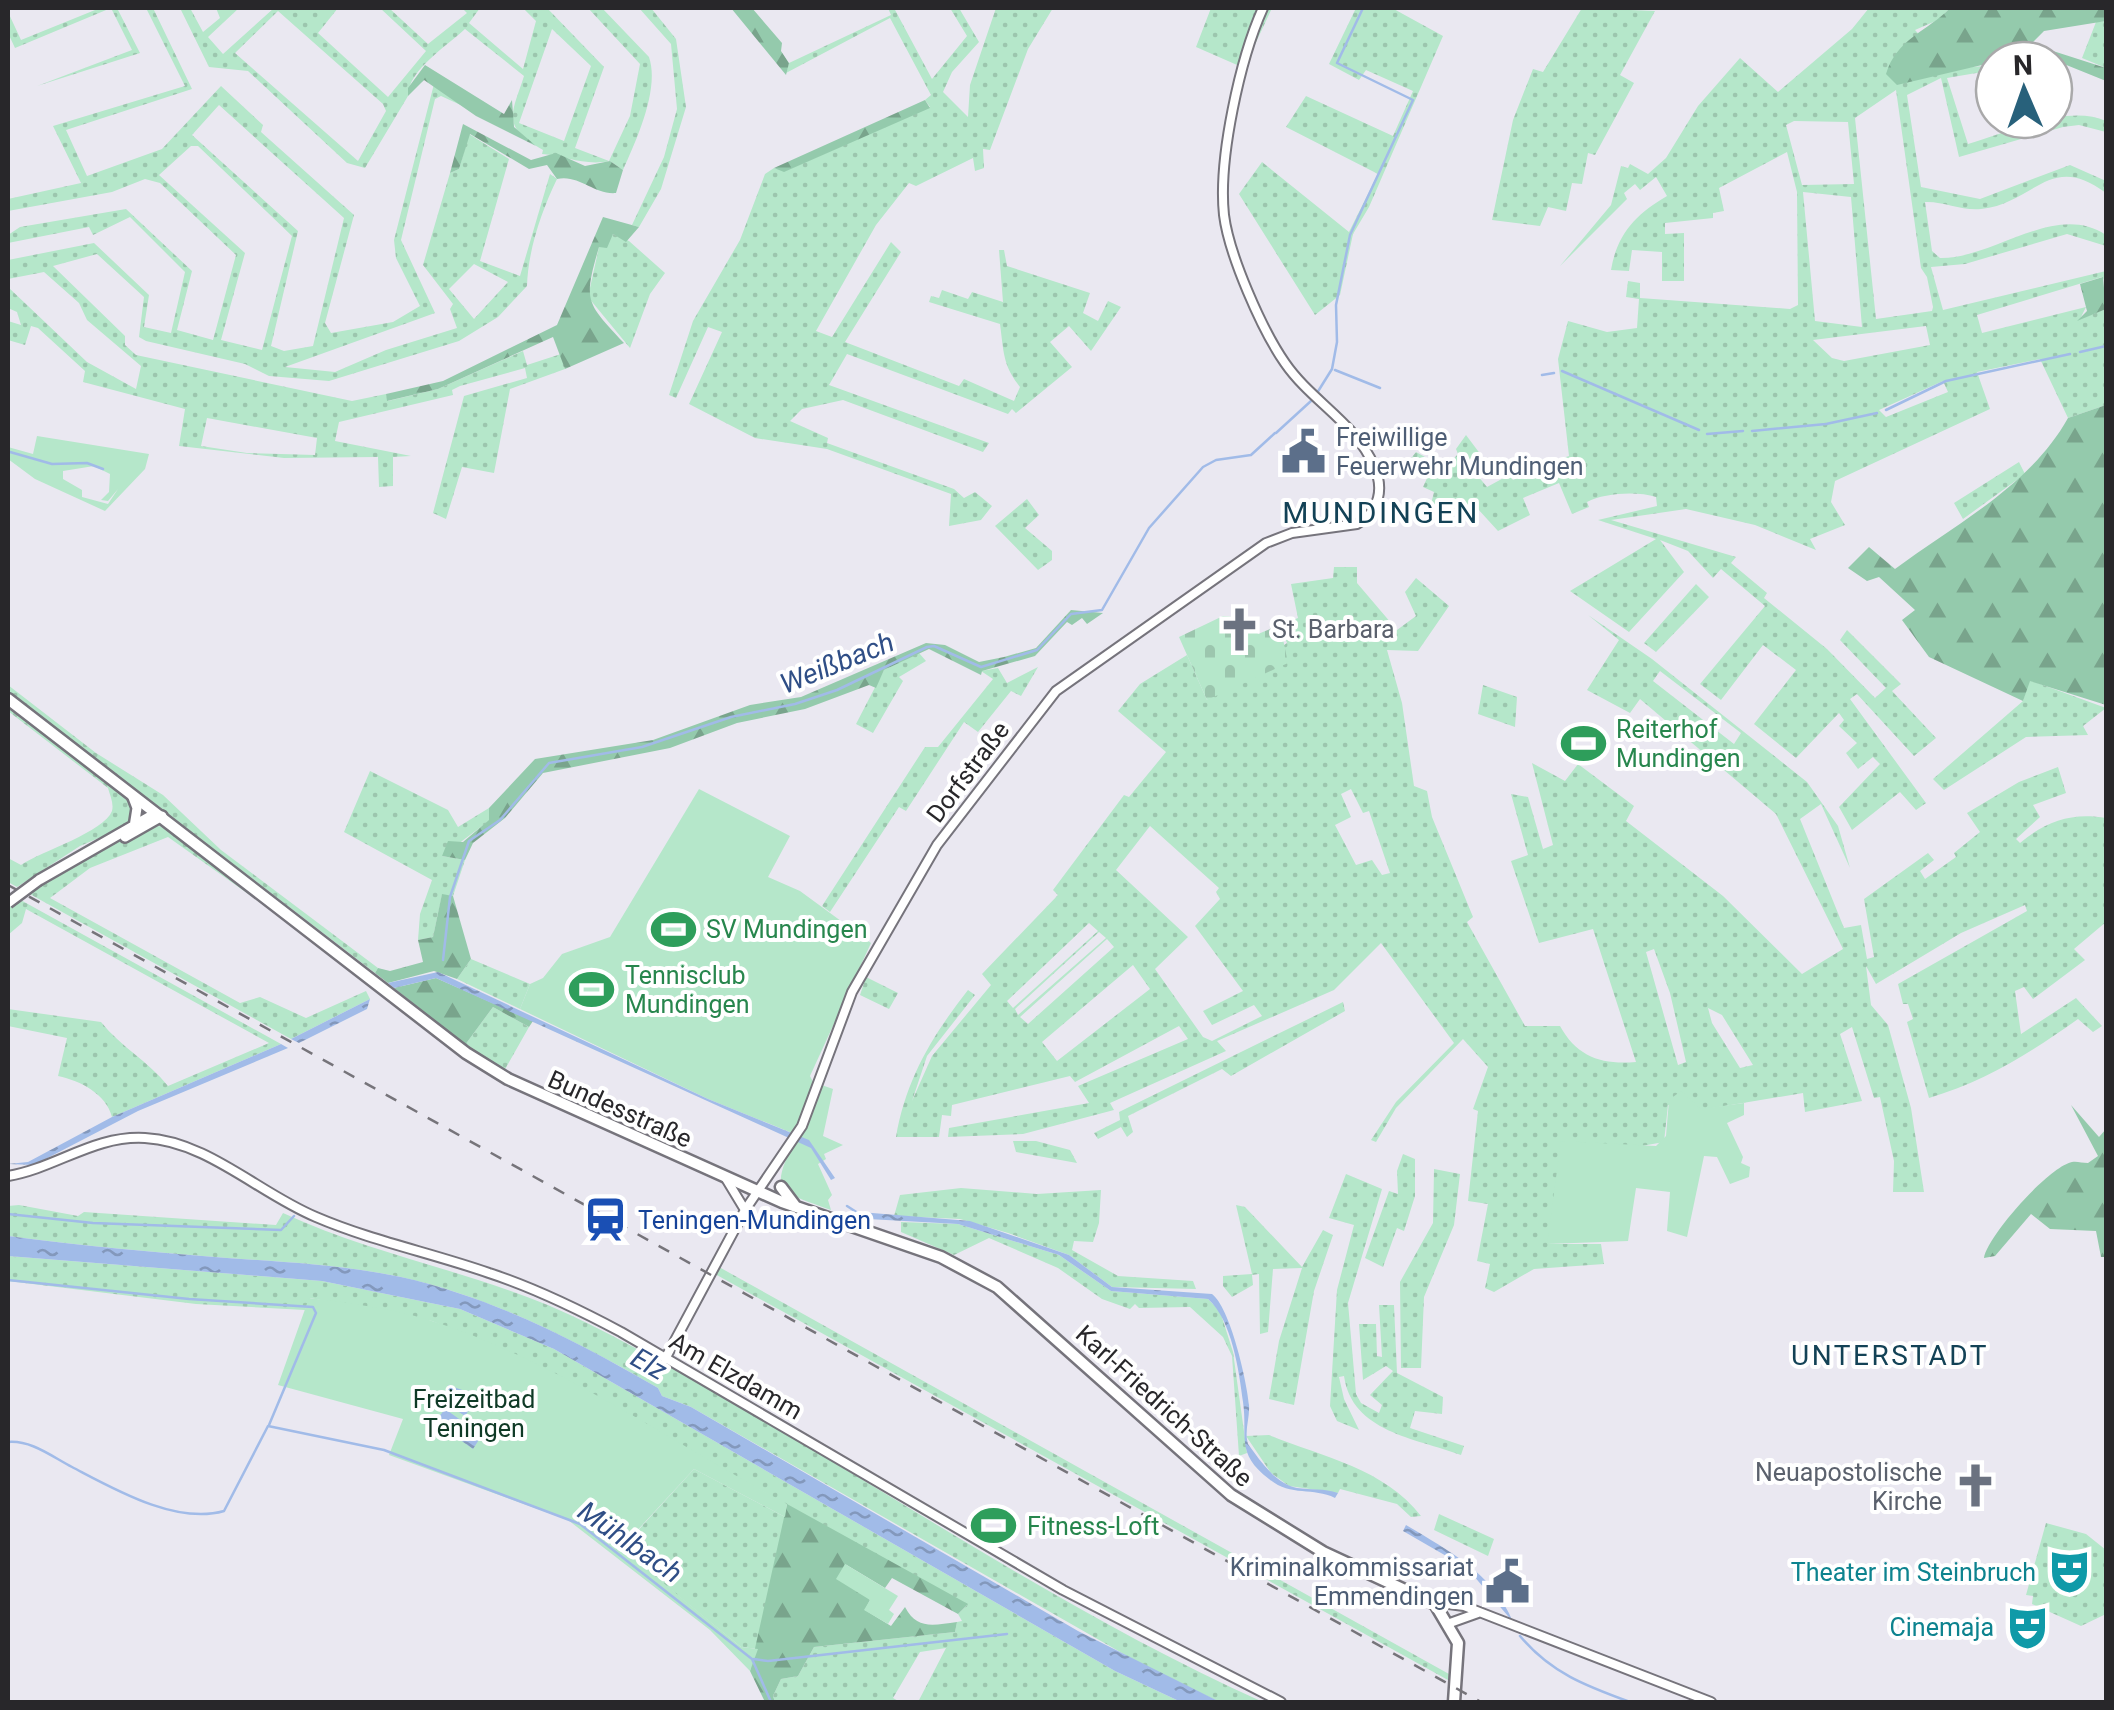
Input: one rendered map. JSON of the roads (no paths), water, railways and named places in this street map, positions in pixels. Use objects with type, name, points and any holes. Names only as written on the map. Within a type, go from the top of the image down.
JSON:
[{"type":"main road","name":"Bundesstraße","points":[[8,699],[466,1052],[516,1084],[758,1192],[847,1225]]},
{"type":"main road","points":[[130,793],[137,808],[134,827]]},
{"type":"main road","points":[[8,904],[39,880],[148,817],[162,816]]},
{"type":"main road","points":[[114,840],[141,830],[162,816]]},
{"type":"main road","points":[[781,1187],[796,1207]]},
{"type":"main road","name":"Karl-Friedrich-Straße","points":[[847,1225],[941,1257],[997,1287],[1231,1496],[1323,1552],[1433,1602],[1450,1623]]},
{"type":"main road","points":[[1450,1623],[1460,1655],[1454,1702]]},
{"type":"street","name":"Dorfstraße","points":[[665,1359],[745,1210],[795,1137],[847,1005],[904,901],[937,845],[1056,691],[1266,543],[1292,533],[1357,524],[1368,515],[1382,490],[1364,448],[1284,362],[1227,228],[1224,195],[1237,90],[1245,53],[1263,8]]},
{"type":"street","name":"Am Elzdamm","points":[[8,1176],[98,1143],[148,1138],[192,1150],[272,1197],[321,1220],[551,1296],[1094,1607],[1281,1702]]},
{"type":"street","points":[[776,1168],[781,1187]]},
{"type":"street","points":[[725,1177],[745,1210]]},
{"type":"street","points":[[1433,1602],[1464,1606],[1711,1702]]},
{"type":"street","points":[[1464,1606],[1451,1616],[1450,1623],[1478,1613]]},
{"type":"water","points":[[438,972],[708,1099],[809,1140],[835,1178],[831,1180],[811,1148],[436,978],[394,988],[388,983]]},
{"type":"water","points":[[370,999],[367,1009],[299,1043],[291,1039]]},
{"type":"water","points":[[281,1044],[288,1048],[138,1111],[34,1165],[8,1164],[28,1162],[112,1117]]},
{"type":"water","points":[[860,1212],[970,1221],[1069,1255],[1112,1287],[1212,1294],[1225,1313],[1241,1363],[1249,1405],[1248,1444],[1269,1470],[1289,1486],[1338,1493],[1335,1498],[1285,1488],[1251,1461],[1245,1444],[1243,1402],[1233,1347],[1223,1320],[1208,1299],[1111,1291],[1059,1255],[958,1224],[868,1219],[859,1216]]},
{"type":"water","points":[[8,1236],[358,1270],[435,1286],[502,1309],[628,1371],[658,1388],[662,1396],[691,1407],[1078,1631],[1220,1702],[1181,1702],[1115,1671],[554,1349],[460,1309],[322,1281],[8,1256]]},
{"type":"water","points":[[448,1385],[482,1397],[478,1410],[471,1407],[465,1416],[448,1405]]},
{"type":"water","points":[[445,1409],[482,1435],[473,1449],[435,1422]]},
{"type":"water","points":[[1406,1525],[1482,1577],[1513,1622],[1467,1568],[1403,1531]]},
{"type":"waterway","name":"Weißbach","points":[[1317,393],[1332,369],[1337,342],[1336,305],[1350,235],[1413,100],[1337,63],[1363,8]]},
{"type":"waterway","points":[[2080,352],[2106,346]]},
{"type":"waterway","points":[[1886,410],[1946,381],[2070,354]]},
{"type":"waterway","points":[[1335,370],[1380,388]]},
{"type":"waterway","points":[[1562,371],[1699,430]]},
{"type":"waterway","points":[[1542,375],[1554,373]]},
{"type":"waterway","name":"Weißbach","points":[[1276,433],[1311,401]]},
{"type":"waterway","points":[[1752,431],[1826,424],[1877,413]]},
{"type":"waterway","points":[[1707,434],[1743,431]]},
{"type":"waterway","name":"Weißbach","points":[[443,960],[450,897],[469,841],[500,820],[549,763],[642,747],[731,717],[795,704],[837,690],[927,647],[934,646],[981,667],[1037,650],[1071,614],[1102,610],[1149,528],[1203,467],[1216,460],[1251,455],[1275,433]]},
{"type":"waterway","points":[[10,452],[52,464],[87,463],[103,469]]},
{"type":"waterway","name":"Mühlbach","points":[[847,1206],[861,1215]]},
{"type":"waterway","points":[[8,1214],[93,1223],[281,1230],[294,1216]]},
{"type":"waterway","points":[[8,1280],[313,1307],[316,1313],[269,1425]]},
{"type":"waterway","name":"Mühlbach","points":[[8,1442],[33,1446],[146,1502],[205,1514],[224,1511],[268,1426],[384,1450],[580,1524],[752,1659],[771,1702]]},
{"type":"waterway","points":[[754,1659],[768,1661],[1007,1634]]},
{"type":"waterway","name":"Mühlbach","points":[[1520,1636],[1557,1669],[1630,1702]]},
{"type":"railway","points":[[8,885],[1481,1702]]},
{"type":"place","name":"Freiwillige Feuerwehr Mundingen","points":[[1303,451]]},
{"type":"place","name":"St. Barbara","points":[[1239,629]]},
{"type":"place","name":"Reiterhof Mundingen","points":[[1583,743]]},
{"type":"place","name":"SV Mundingen","points":[[673,929]]},
{"type":"place","name":"Tennisclub Mundingen","points":[[592,989]]},
{"type":"place","name":"Teningen-Mundingen","points":[[605,1220]]},
{"type":"place","name":"Neuapostolische Kirche","points":[[1975,1486]]},
{"type":"place","name":"Fitness-Loft","points":[[994,1526]]},
{"type":"place","name":"Theater im Steinbruch","points":[[2069,1572]]},
{"type":"place","name":"Kriminalkommissariat Emmendingen","points":[[1507,1581]]},
{"type":"place","name":"Cinemaja","points":[[2027,1627]]},
{"type":"district","name":"MUNDINGEN","points":[[1381,512]]},
{"type":"district","name":"UNTERSTADT","points":[[1890,1355]]},
{"type":"water label","name":"Elz","points":[[649,1364]]},
{"type":"park label","name":"Freizeitbad Teningen","points":[[474,1414]]}]
